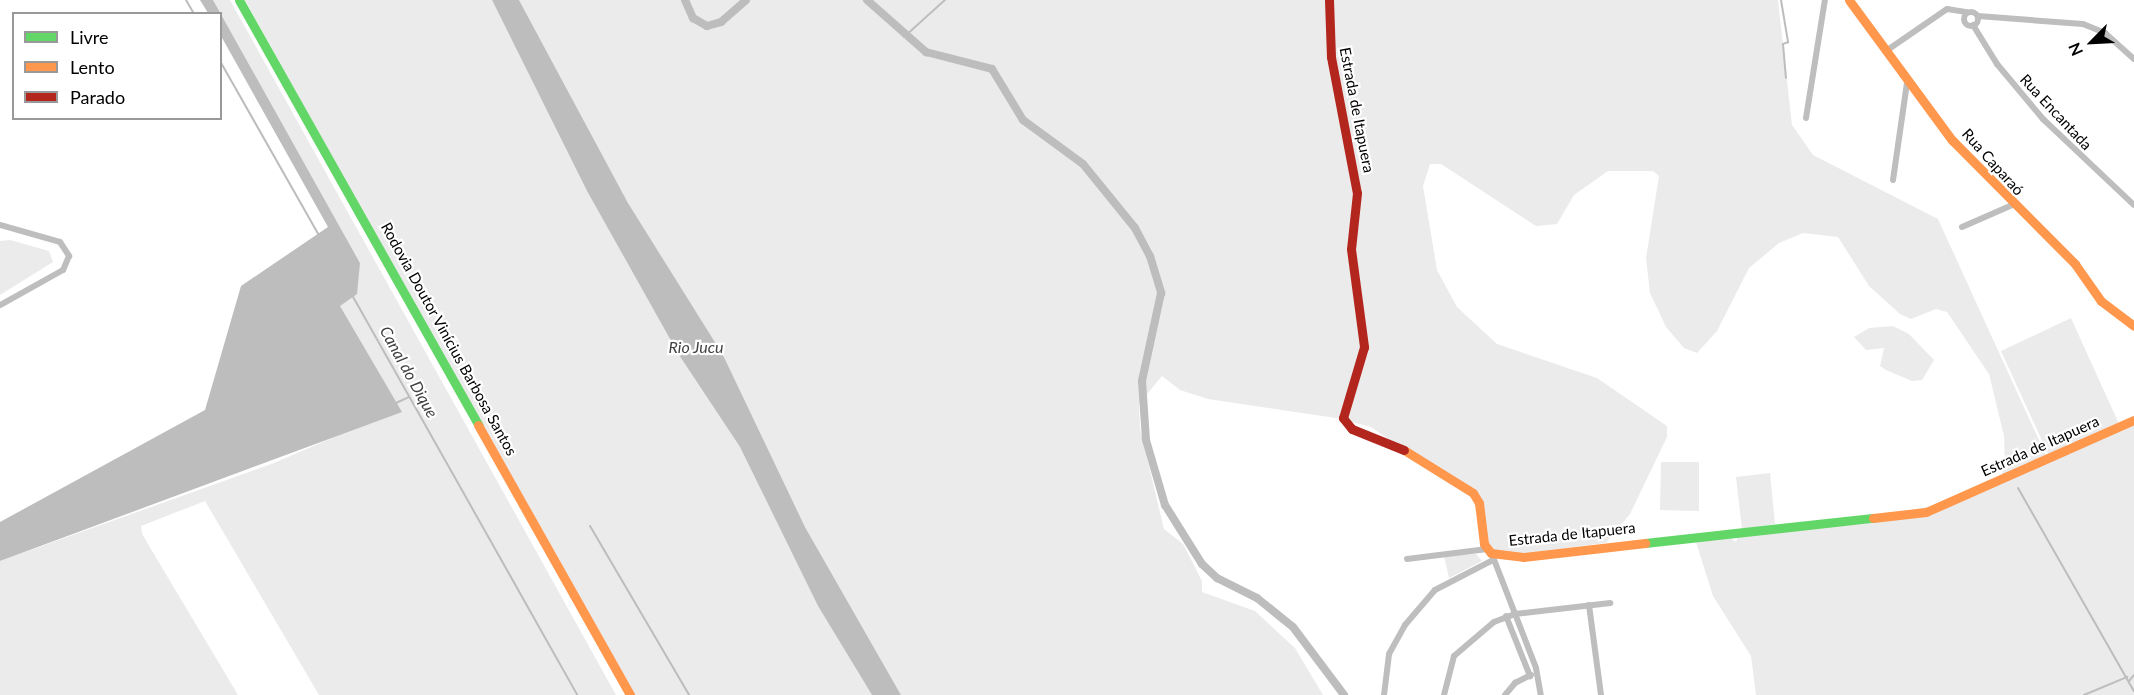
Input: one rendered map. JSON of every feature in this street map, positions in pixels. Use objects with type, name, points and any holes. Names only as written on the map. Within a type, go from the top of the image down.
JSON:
[{"type":"street","name":"Rodovia Doutor Vinícius Barbosa Santos","points":[[239,0],[630,695]]},
{"type":"street","name":"Estrada de Itapuera","points":[[1329,0],[1331,57],[1358,194],[1351,249],[1363,338],[1343,418],[1352,429],[1396,445],[1473,493],[1479,503],[1491,554],[1523,557],[1926,512],[2134,420]]},
{"type":"street","points":[[1806,118],[1825,0]]},
{"type":"street","name":"Rua Caparaó","points":[[1849,0],[1907,83],[2012,205],[2075,264],[2107,306],[2134,326]]},
{"type":"street","points":[[1886,51],[1942,12],[1957,8],[1978,16],[2083,24],[2105,33],[2134,59]]},
{"type":"street","points":[[1957,8],[1964,20],[1973,26],[1978,16]]},
{"type":"street","points":[[1964,20],[1967,12]]},
{"type":"street","name":"Rua Encantada","points":[[1973,26],[1997,64],[2043,119],[2134,205]]},
{"type":"street","points":[[1893,180],[1907,83]]},
{"type":"street","points":[[1962,227],[2012,205]]},
{"type":"street","points":[[0,225],[60,242],[69,256],[63,270],[0,305]]},
{"type":"street","points":[[1407,559],[1491,554]]},
{"type":"street","points":[[1491,554],[1537,673],[1541,695]]},
{"type":"street","points":[[1384,695],[1389,654],[1405,625],[1435,590],[1491,554]]},
{"type":"street","points":[[1444,695],[1448,668],[1459,651],[1506,616],[1610,603]]},
{"type":"street","points":[[1588,605],[1601,695]]},
{"type":"street","points":[[1506,616],[1530,676]]},
{"type":"street","points":[[1505,695],[1537,673]]},
{"type":"shaded area","points":[[213,0],[230,0],[616,695],[319,695],[205,501],[141,526],[142,534],[238,695],[0,695],[0,561],[274,463],[353,429],[339,306],[360,263],[222,16],[222,12],[220,12]]},
{"type":"shaded area","points":[[245,0],[492,0],[587,191],[679,355],[740,447],[818,606],[872,695],[631,695]]},
{"type":"shaded area","points":[[519,0],[1778,0],[1792,125],[1813,155],[1938,219],[2049,462],[2134,424],[2134,695],[1756,695],[1751,656],[1713,596],[1695,539],[1728,536],[1736,542],[1738,535],[1896,513],[1942,504],[2000,477],[2005,467],[2004,436],[1989,374],[1947,312],[1936,309],[1911,319],[1900,314],[1869,286],[1838,237],[1803,233],[1779,243],[1749,268],[1717,331],[1697,353],[1684,348],[1666,327],[1650,293],[1646,258],[1659,176],[1653,171],[1608,171],[1574,195],[1557,224],[1536,226],[1441,164],[1430,164],[1423,186],[1437,270],[1457,307],[1497,344],[1597,378],[1667,426],[1667,437],[1630,514],[1606,543],[1518,554],[1497,552],[1486,544],[1482,504],[1371,427],[1336,418],[1208,399],[1180,390],[1162,376],[1139,404],[1140,429],[1164,529],[1183,544],[1202,581],[1202,592],[1255,611],[1295,648],[1323,695],[901,695],[805,527],[723,355],[628,203]]},
{"type":"shaded area","points":[[10,240],[49,251],[53,262],[0,295],[0,241]]},
{"type":"shaded area","points":[[2071,318],[2119,424],[2049,456],[2001,351]]},
{"type":"shaded area","points":[[1893,326],[1909,334],[1934,360],[1922,380],[1912,381],[1886,370],[1880,366],[1884,348],[1866,350],[1854,337],[1869,328]]},
{"type":"shaded area","points":[[1661,462],[1699,462],[1699,511],[1660,510]]},
{"type":"shaded area","points":[[1770,473],[1775,524],[1742,529],[1736,477]]},
{"type":"shaded area","points":[[1476,554],[1482,561],[1449,578],[1444,556]]},
{"type":"water","points":[[200,0],[213,0],[220,12],[207,12]]},
{"type":"water","name":"Rio Jucu","points":[[492,0],[519,0],[628,203],[723,355],[805,527],[901,695],[872,695],[818,606],[740,447],[679,355],[587,191]]},
{"type":"water","points":[[222,16],[360,263],[357,294],[340,306],[402,412],[0,561],[0,522],[205,410],[241,286],[328,227],[222,38]]},
{"type":"waterway","name":"Canal do Dique","points":[[186,0],[193,12]]},
{"type":"waterway","points":[[685,0],[693,18],[707,26],[721,22],[746,0]]},
{"type":"waterway","points":[[867,0],[926,52],[992,69],[1023,120],[1083,164],[1135,228],[1150,256],[1161,293],[1142,381],[1146,440],[1165,505],[1202,564],[1217,578],[1257,598],[1293,627],[1344,695]]},
{"type":"waterway","points":[[904,37],[945,0]]},
{"type":"waterway","points":[[1781,0],[1788,42],[1783,44],[1786,78]]},
{"type":"waterway","name":"Canal do Dique","points":[[222,65],[319,235]]},
{"type":"waterway","name":"Canal do Dique","points":[[352,295],[577,695]]},
{"type":"waterway","points":[[396,403],[409,397]]},
{"type":"waterway","points":[[2018,488],[2134,691]]},
{"type":"waterway","points":[[590,526],[689,695]]},
{"type":"waterway","points":[[2129,681],[2134,675]]},
{"type":"waterway","points":[[2084,695],[2127,677]]},
{"type":"traffic: fast","points":[[239,0],[478,425]]},
{"type":"traffic: fast","points":[[1645,543],[1873,518]]},
{"type":"traffic: slow","points":[[1849,0],[1952,140],[2075,264],[2101,301],[2134,326]]},
{"type":"traffic: slow","points":[[1873,518],[1926,512],[2134,420]]},
{"type":"traffic: slow","points":[[478,425],[630,695]]},
{"type":"traffic: slow","points":[[1404,450],[1473,493],[1479,503],[1484,544],[1491,553],[1523,557],[1645,543]]},
{"type":"traffic: jam","points":[[1329,0],[1331,57],[1357,193],[1351,249],[1364,347],[1343,418],[1352,429],[1404,450]]}]
